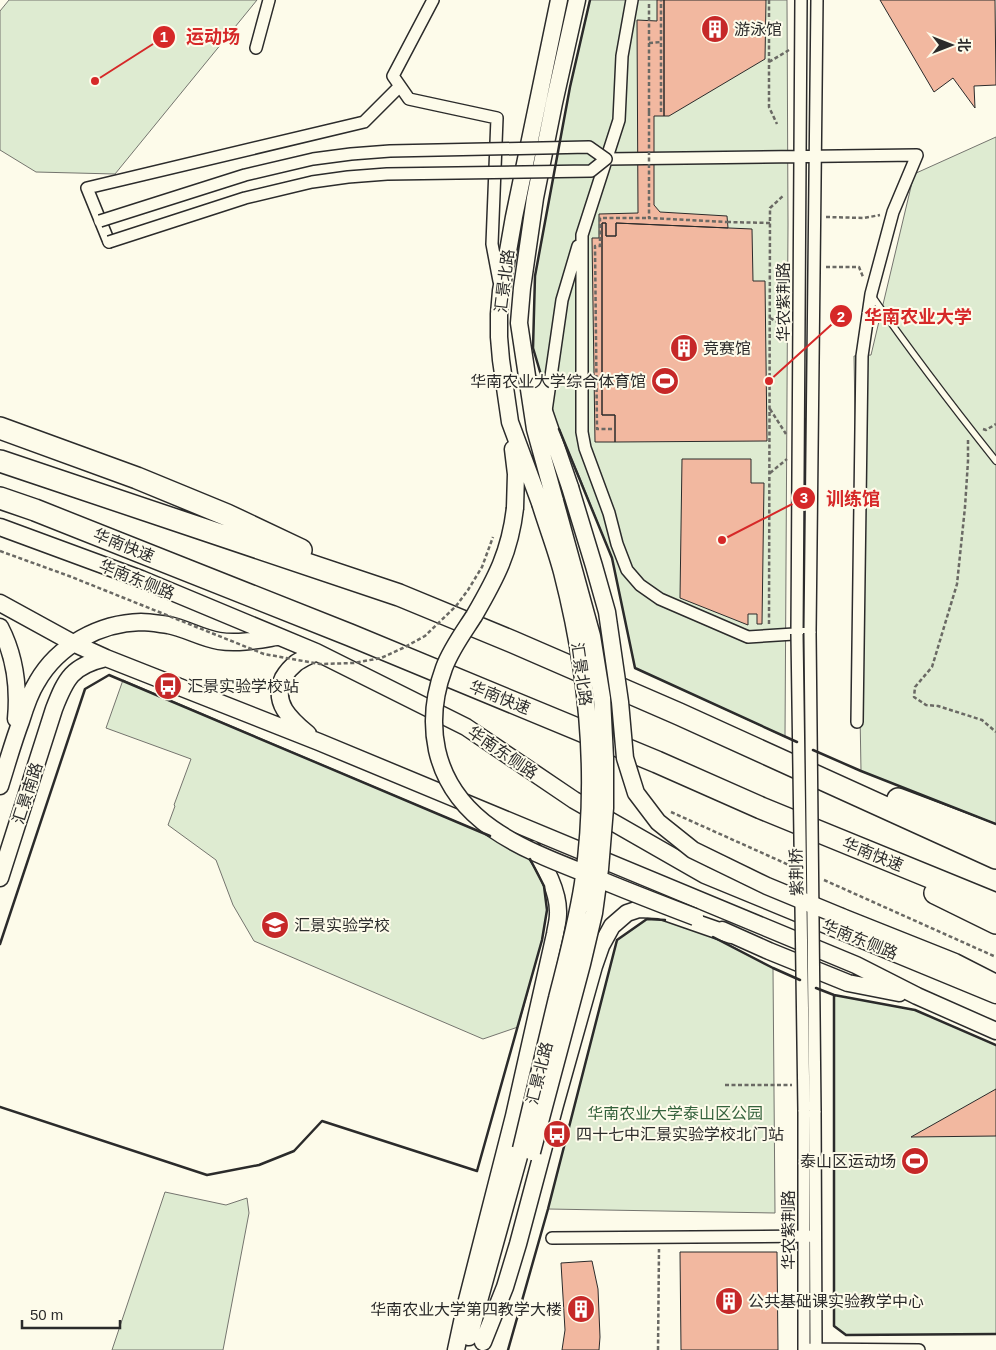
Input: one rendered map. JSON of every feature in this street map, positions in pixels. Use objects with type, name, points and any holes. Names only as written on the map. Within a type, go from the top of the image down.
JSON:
[{"type":"highway","points":[[0,428],[137,478],[227,515],[399,595],[679,714],[996,858]]},
{"type":"highway","points":[[0,461],[399,595]]},
{"type":"highway","name":"华南快速","points":[[0,498],[35,510],[350,635],[996,904]]},
{"type":"highway","points":[[679,714],[996,836]]},
{"type":"highway","points":[[762,808],[996,923]]},
{"type":"street","points":[[256,48],[269,0]]},
{"type":"street","points":[[433,0],[393,76],[409,99],[498,118],[492,244],[501,291]]},
{"type":"street","name":"汇景北路","points":[[548,502],[510,422],[499,337],[501,291],[516,208],[559,0]]},
{"type":"street","name":"汇景北路","points":[[482,1346],[571,943],[583,884],[588,831],[590,785],[589,734],[585,686],[548,502],[519,323],[528,243],[554,103],[576,0]]},
{"type":"street","points":[[546,413],[562,300],[619,120],[620,74],[632,0]]},
{"type":"street","name":"华农紫荆路","points":[[797,634],[802,0]]},
{"type":"street","name":"华农紫荆路","points":[[810,633],[817,0]]},
{"type":"street","points":[[400,86],[364,122],[87,188],[109,242],[245,198],[312,182],[387,174],[591,171],[606,159]]},
{"type":"street","points":[[100,221],[245,175],[314,159],[351,154],[390,151],[589,147],[606,159],[917,155],[893,212],[871,294],[862,356],[857,722]]},
{"type":"street","points":[[582,235],[582,432],[627,570],[640,585],[660,599],[748,637],[810,633]]},
{"type":"street","points":[[523,350],[570,487],[607,612],[619,692],[625,758],[636,793],[658,822],[693,850],[767,886],[842,918],[955,962],[996,982]]},
{"type":"street","points":[[510,422],[516,474],[516,508],[513,527],[503,561],[493,582],[444,668],[433,713],[439,759],[454,791],[476,816],[508,840],[552,861],[695,918],[848,983],[917,996]]},
{"type":"street","name":"华南东侧路","points":[[0,527],[140,579],[316,652],[466,727],[574,800],[705,875],[996,996]]},
{"type":"street","name":"华南东侧路","points":[[0,603],[73,643],[106,658],[319,742],[856,965],[917,996],[996,1031]]},
{"type":"street","points":[[14,740],[36,682],[47,666],[73,643],[94,632],[116,624],[143,622],[170,625],[219,641],[234,642],[278,637]]},
{"type":"street","points":[[0,627],[16,674],[17,693],[14,740]]},
{"type":"street","name":"紫荆桥","points":[[809,1111],[810,633]]},
{"type":"street","name":"紫荆桥","points":[[797,634],[804,1085],[809,1111]]},
{"type":"street","points":[[316,652],[294,664],[280,686],[279,698],[283,709],[296,725],[319,742]]},
{"type":"street","name":"汇景南路","points":[[0,878],[60,693],[68,679],[77,669],[92,661],[106,658]]},
{"type":"street","name":"汇景南路","points":[[0,786],[14,740]]},
{"type":"street","points":[[456,1350],[516,1106],[555,934],[558,913],[550,878],[535,853],[523,839],[476,807]]},
{"type":"street","points":[[482,1346],[511,1268],[594,966],[601,946],[612,926],[627,913],[639,909],[659,910],[731,934]]},
{"type":"street","name":"华农紫荆路","points":[[809,1111],[810,1236],[816,1350]]},
{"type":"street","name":"汇景北路","points":[[465,1350],[526,1150]]},
{"type":"street","points":[[552,1238],[810,1236]]},
{"type":"street","name":"华农紫荆路","points":[[804,1350],[810,1236]]},
{"type":"street","points":[[804,1350],[919,1350]]},
{"type":"lane","points":[[871,294],[898,334],[996,461]]},
{"type":"path","points":[[661,0],[661,112]]},
{"type":"path","points":[[769,0],[769,107],[777,124]]},
{"type":"path","points":[[648,4],[648,218]]},
{"type":"path","points":[[649,43],[661,42]]},
{"type":"path","points":[[769,62],[792,48]]},
{"type":"path","points":[[769,629],[770,208],[784,195]]},
{"type":"path","points":[[824,217],[864,218]]},
{"type":"path","points":[[612,429],[597,429],[596,246],[600,246],[600,218],[770,223]]},
{"type":"path","points":[[824,267],[859,267],[871,294]]},
{"type":"path","points":[[770,318],[791,329]]},
{"type":"path","points":[[770,407],[790,441]]},
{"type":"path","points":[[968,426],[966,498],[957,584],[932,667],[915,687],[914,697],[926,705],[938,706],[982,720],[996,732]]},
{"type":"path","points":[[770,474],[790,457]]},
{"type":"path","points":[[0,551],[69,576],[264,654],[320,664],[354,663],[381,658],[403,648],[425,636],[445,618],[468,590],[482,567],[494,534]]},
{"type":"path","points":[[671,812],[788,864]]},
{"type":"path","points":[[816,877],[996,957]]},
{"type":"path","points":[[725,1085],[804,1085]]},
{"type":"path","points":[[658,1350],[659,1237]]},
{"type":"green space","points":[[9,0],[257,0],[115,174],[36,172],[0,150],[0,11]]},
{"type":"green space","name":"华南农业大学综合体育馆","points":[[590,0],[787,0],[788,224],[785,737],[635,668],[612,558],[552,413],[533,348],[535,276],[570,87]]},
{"type":"green space","points":[[996,137],[996,824],[861,771],[854,356],[871,355],[914,174]]},
{"type":"green space","points":[[123,680],[526,851],[544,886],[547,910],[542,940],[518,1027],[483,1039],[254,941],[233,905],[216,860],[168,825],[191,759],[106,728]]},
{"type":"green space","name":"华南农业大学泰山区公园","points":[[647,919],[682,920],[773,968],[775,1213],[548,1209],[617,940]]},
{"type":"green space","name":"泰山区运动场","points":[[834,995],[915,1010],[996,1045],[996,1334],[846,1335],[834,1326]]},
{"type":"green space","points":[[165,1192],[226,1205],[247,1198],[249,1213],[223,1350],[112,1350]]},
{"type":"building","points":[[657,0],[664,0],[664,116],[654,116],[654,205],[660,212],[727,216],[728,228],[616,223],[616,236],[606,236],[606,223],[602,223],[602,415],[615,415],[615,442],[595,442],[592,238],[599,238],[599,214],[638,213],[637,20],[657,21]]},
{"type":"building","name":"游泳馆","points":[[664,0],[766,0],[765,59],[669,116],[664,116]]},
{"type":"building","points":[[880,0],[995,0],[996,85],[974,86],[975,108],[953,78],[934,92]]},
{"type":"building","name":"竞赛馆","points":[[602,223],[606,223],[606,236],[616,236],[616,223],[752,229],[753,281],[765,281],[767,441],[615,442],[615,415],[602,415]]},
{"type":"building","points":[[682,459],[751,459],[751,483],[764,483],[762,624],[757,624],[757,614],[748,614],[748,625],[680,598]]},
{"type":"building","points":[[996,1089],[996,1136],[911,1137]]},
{"type":"building","name":"公共基础课实验教学中心","points":[[680,1252],[777,1252],[778,1350],[681,1350]]},
{"type":"building","name":"华南农业大学第四教学大楼","points":[[592,1261],[598,1289],[599,1350],[562,1350],[565,1330],[561,1263]]},
{"type":"wall","points":[[544,385],[533,348],[535,276],[570,87],[590,0]]},
{"type":"wall","points":[[559,429],[612,558],[635,668],[797,742]]},
{"type":"wall","points":[[0,944],[85,689],[109,675],[490,836]]},
{"type":"wall","points":[[813,750],[996,824]]},
{"type":"wall","points":[[0,1107],[207,1175],[259,1165],[294,1151],[322,1121],[477,1171],[542,940],[547,910],[544,886],[530,859]]},
{"type":"wall","points":[[508,1350],[548,1209],[617,940],[647,919],[665,920]]},
{"type":"wall","points":[[713,937],[800,980]]},
{"type":"wall","points":[[816,988],[834,995],[915,1010],[996,1045]]},
{"type":"wall","points":[[834,996],[834,1326],[846,1335],[996,1334]]},
{"type":"place","name":"游泳馆","points":[[715,29]]},
{"type":"place","name":"运动场","points":[[95,81]]},
{"type":"place","name":"竞赛馆","points":[[684,348]]},
{"type":"place","name":"华南农业大学综合体育馆","points":[[665,381]]},
{"type":"place","name":"华南农业大学","points":[[769,381]]},
{"type":"place","name":"训练馆","points":[[722,540]]},
{"type":"place","name":"汇景实验学校站","points":[[168,686]]},
{"type":"place","name":"汇景实验学校","points":[[275,925]]},
{"type":"place","name":"四十七中汇景实验学校北门站","points":[[557,1134]]},
{"type":"place","name":"泰山区运动场","points":[[915,1161]]},
{"type":"place","name":"公共基础课实验教学中心","points":[[729,1301]]},
{"type":"place","name":"华南农业大学第四教学大楼","points":[[581,1309]]}]
